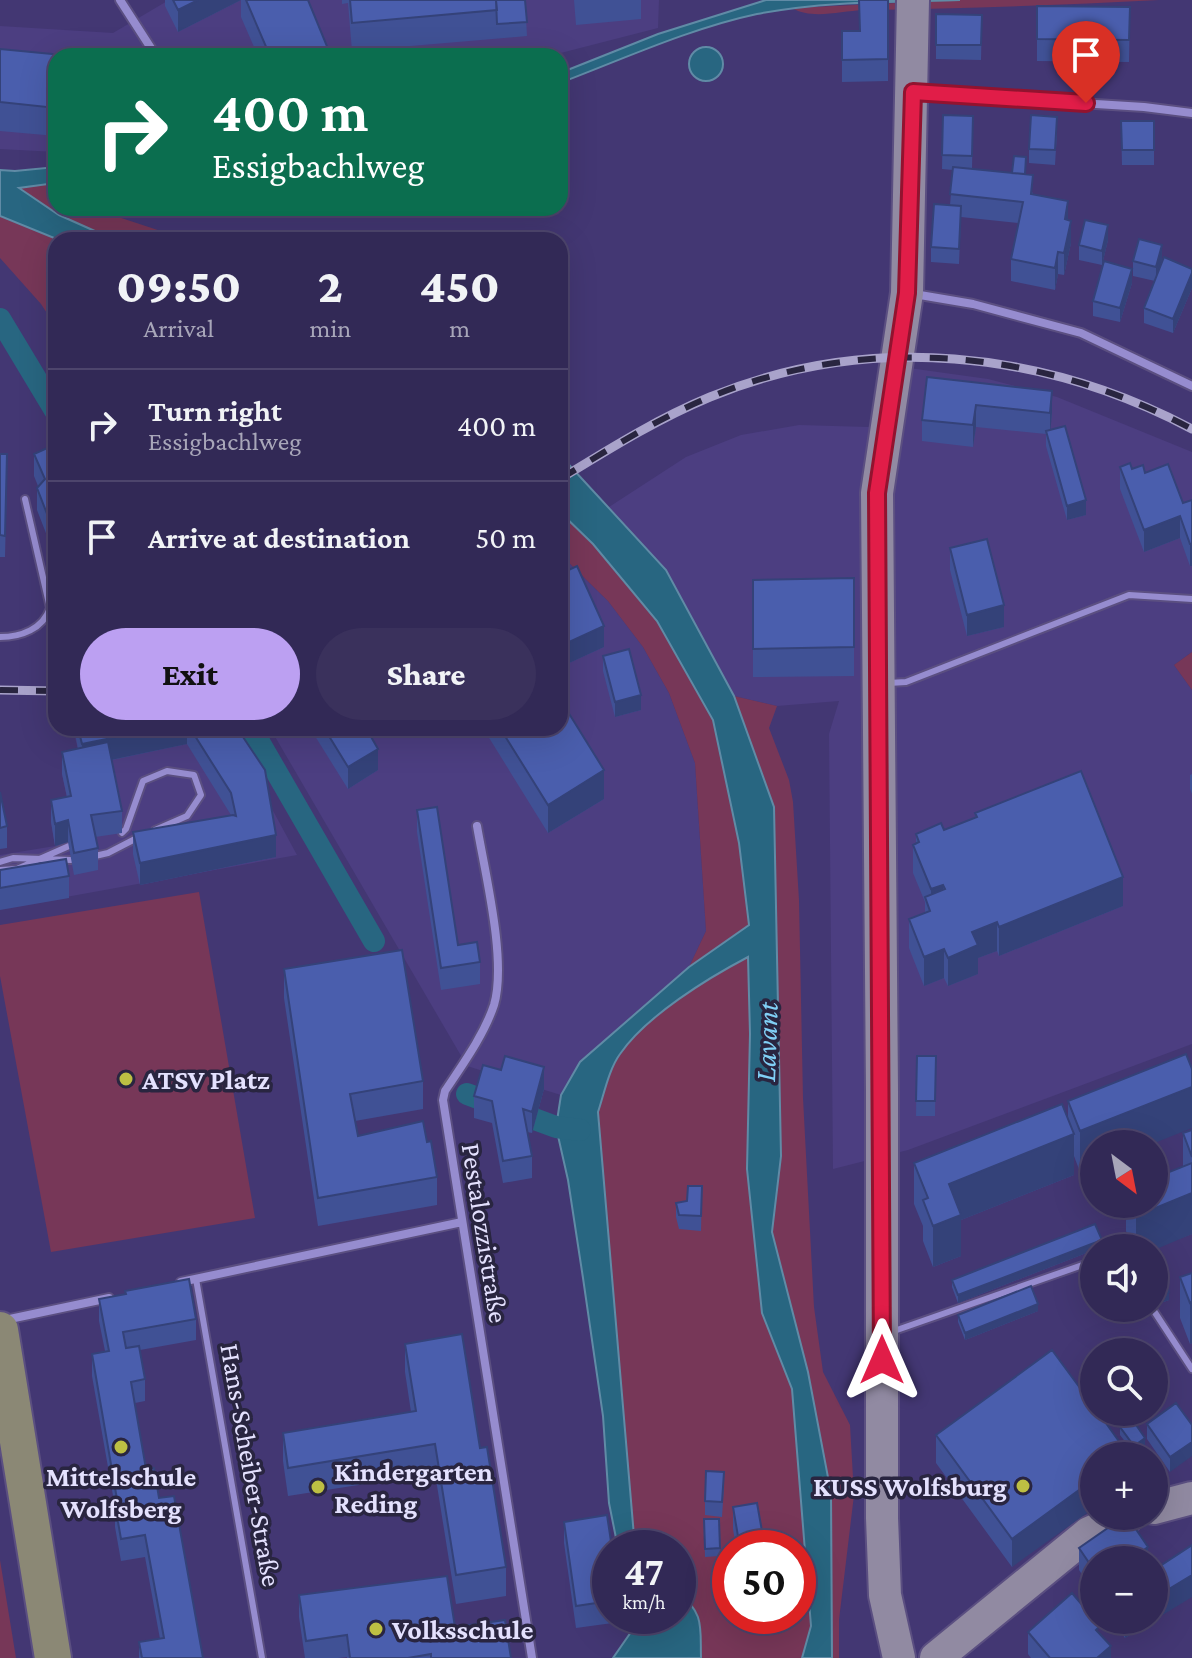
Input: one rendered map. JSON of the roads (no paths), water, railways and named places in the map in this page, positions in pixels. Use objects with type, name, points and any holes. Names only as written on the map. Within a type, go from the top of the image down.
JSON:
[{"type":"main road","points":[[899,1658],[885,1595],[882,1518],[877,493],[907,293],[914,6]]},
{"type":"main road","points":[[0,1330],[53,1658]]},
{"type":"main road","points":[[1168,1504],[1192,1498]]},
{"type":"main road","points":[[936,1658],[1096,1530]]},
{"type":"street","points":[[120,0],[151,48]]},
{"type":"street","points":[[913,92],[1192,113]]},
{"type":"street","points":[[907,293],[985,307],[1081,333],[1192,386]]},
{"type":"street","name":"Pestalozzistraße","points":[[477,826],[499,963],[494,1003],[484,1029],[445,1091],[443,1100],[532,1658]]},
{"type":"street","points":[[165,1286],[462,1222]]},
{"type":"street","points":[[0,1321],[119,1296]]},
{"type":"lane","points":[[25,499],[48,599]]},
{"type":"lane","points":[[879,683],[906,682],[1129,595],[1192,599]]},
{"type":"lane","points":[[0,637],[31,631],[48,614]]},
{"type":"lane","points":[[95,856],[108,853],[187,816],[201,795],[194,775],[167,771],[143,781],[122,833]]},
{"type":"lane","points":[[0,870],[17,869],[69,846]]},
{"type":"lane","points":[[0,862],[13,858],[71,860]]},
{"type":"lane","points":[[882,1335],[1080,1266]]},
{"type":"lane","name":"Hans-Scheiber-Straße","points":[[196,1279],[262,1658]]},
{"type":"lane","points":[[1161,1322],[1192,1369]]},
{"type":"water","points":[[766,0],[960,0],[833,4],[757,14],[682,36],[568,80],[568,70],[658,34]]},
{"type":"water","points":[[706,47],[718,52],[723,64],[718,76],[706,81],[694,76],[689,64],[694,52]]},
{"type":"water","points":[[48,168],[48,184],[19,188],[48,208],[48,216],[61,216],[97,232],[48,232],[48,236],[0,216],[0,170]]},
{"type":"water","name":"Lavant","points":[[568,464],[666,570],[734,696],[774,807],[781,1156],[772,1232],[808,1372],[831,1493],[832,1658],[802,1658],[809,1634],[816,1634],[816,1530],[803,1530],[792,1389],[762,1313],[747,1169],[748,957],[679,999],[631,1040],[613,1067],[598,1112],[633,1530],[614,1530],[609,1503],[603,1416],[568,1180],[556,1127],[561,1095],[580,1062],[689,967],[749,925],[739,843],[713,720],[657,621],[593,544],[568,520]]},
{"type":"water","points":[[697,1614],[701,1658],[613,1658],[630,1634],[696,1634]]},
{"type":"waterway","points":[[0,319],[48,399]]},
{"type":"waterway","points":[[256,736],[374,941]]},
{"type":"waterway","points":[[467,1094],[556,1127],[580,1130]]},
{"type":"railway","points":[[568,474],[652,425],[710,397],[770,376],[831,363],[893,358],[954,359],[1016,367],[1076,382],[1135,402],[1192,429]]},
{"type":"railway","points":[[0,690],[48,691]]},
{"type":"place","name":"ATSV Platz","points":[[126,1079]]},
{"type":"place","name":"Mittelschule Wolfsberg","points":[[121,1447]]},
{"type":"place","name":"KUSS Wolfsburg","points":[[1023,1486]]},
{"type":"place","name":"Kindergarten Reding","points":[[318,1487]]},
{"type":"place","name":"Volksschule","points":[[376,1629]]}]
